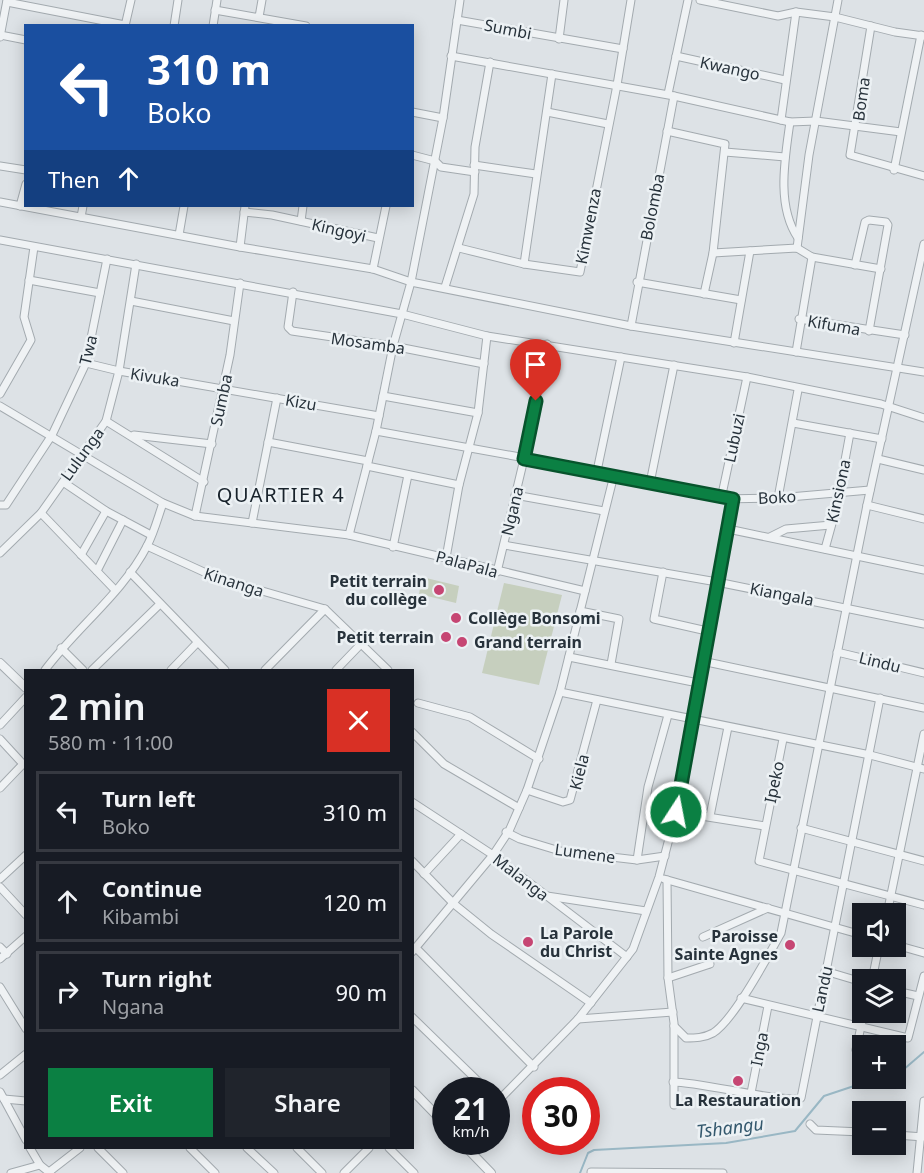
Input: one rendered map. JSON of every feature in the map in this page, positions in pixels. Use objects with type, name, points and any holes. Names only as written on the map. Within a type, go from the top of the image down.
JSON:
[{"type":"street","points":[[125,24],[130,0]]},
{"type":"street","points":[[174,24],[177,0]]},
{"type":"street","points":[[213,24],[216,0]]},
{"type":"street","points":[[259,17],[262,0]]},
{"type":"street","points":[[0,406],[83,453],[163,503],[195,516],[349,535],[376,431],[393,346],[411,282],[443,118],[460,0]]},
{"type":"street","points":[[559,39],[564,0]]},
{"type":"street","points":[[618,85],[631,0]]},
{"type":"street","points":[[671,95],[676,56],[688,0]]},
{"type":"street","points":[[700,0],[778,16],[796,12],[835,17],[922,36],[894,170]]},
{"type":"street","points":[[797,248],[809,155],[838,0]]},
{"type":"street","points":[[24,40],[0,36],[7,1],[120,24]]},
{"type":"street","points":[[215,10],[296,24]]},
{"type":"street","points":[[781,120],[784,80],[796,12]]},
{"type":"street","name":"Sumbi","points":[[457,20],[622,49]]},
{"type":"street","name":"Boma","points":[[871,26],[855,128],[901,132]]},
{"type":"street","points":[[451,56],[671,95],[790,122],[816,121],[855,128],[851,156],[894,170],[924,176]]},
{"type":"street","name":"Kwango","points":[[676,56],[784,80]]},
{"type":"street","points":[[445,287],[474,194],[474,168],[490,62]]},
{"type":"street","points":[[524,264],[552,74]]},
{"type":"street","name":"Kimwenza","points":[[459,248],[524,264],[580,272],[608,124],[618,85]]},
{"type":"street","name":"Bolomba","points":[[631,326],[637,282],[667,131],[671,95]]},
{"type":"street","points":[[414,112],[443,118]]},
{"type":"street","points":[[547,112],[608,124]]},
{"type":"street","points":[[790,122],[785,157],[788,218],[798,238]]},
{"type":"street","points":[[667,131],[723,142],[725,152],[714,253],[704,294]]},
{"type":"street","points":[[725,152],[785,157]]},
{"type":"street","points":[[414,156],[435,161],[441,166],[536,174]]},
{"type":"street","points":[[0,166],[24,170]]},
{"type":"street","points":[[20,206],[24,191]]},
{"type":"street","points":[[0,202],[24,207]]},
{"type":"street","points":[[26,207],[240,248],[373,269],[411,282],[631,326],[924,372]]},
{"type":"street","points":[[81,217],[83,207]]},
{"type":"street","points":[[179,235],[184,207]]},
{"type":"street","name":"Kingoyi","points":[[300,221],[303,207]]},
{"type":"street","name":"Kingoyi","points":[[373,269],[386,207]]},
{"type":"street","name":"Kingoyi","points":[[240,248],[245,209],[378,238]]},
{"type":"street","name":"Kifuma","points":[[855,265],[865,222],[869,220],[885,222],[888,225],[869,331]]},
{"type":"street","points":[[0,240],[293,292],[402,314],[487,336],[747,377],[798,390],[876,403],[924,418]]},
{"type":"street","points":[[674,1026],[686,1038],[699,1038],[713,1033],[741,998],[781,933],[870,490],[924,244]]},
{"type":"street","points":[[0,394],[31,340],[24,317],[34,247]]},
{"type":"street","points":[[714,253],[797,248],[812,257],[880,269]]},
{"type":"street","points":[[734,343],[750,251]]},
{"type":"street","name":"Kifuma","points":[[796,352],[799,319],[812,257]]},
{"type":"street","name":"Twa","points":[[0,505],[6,505],[52,435],[86,363],[107,259]]},
{"type":"street","name":"Lulunga","points":[[0,553],[41,513],[106,421],[119,371],[136,264]]},
{"type":"street","points":[[29,280],[100,293]]},
{"type":"street","points":[[637,282],[741,300]]},
{"type":"street","name":"Sumba","points":[[195,516],[224,388],[240,283]]},
{"type":"street","name":"Mosamba","points":[[293,292],[288,327],[292,331],[393,346],[484,364]]},
{"type":"street","points":[[131,301],[234,321]]},
{"type":"street","name":"Kifuma","points":[[799,319],[905,335]]},
{"type":"street","points":[[446,558],[459,485],[471,447],[478,412],[487,336]]},
{"type":"street","name":"Ngana","points":[[497,572],[524,459],[547,344]]},
{"type":"street","points":[[597,471],[621,357]]},
{"type":"street","name":"Kivuka","points":[[86,363],[119,371],[224,388]]},
{"type":"street","points":[[651,483],[674,364]]},
{"type":"street","name":"Lubuzi","points":[[721,499],[747,377]]},
{"type":"street","name":"Kizu","points":[[224,388],[379,416]]},
{"type":"street","points":[[778,498],[798,390]]},
{"type":"street","points":[[383,396],[478,412]]},
{"type":"street","points":[[252,523],[277,398]]},
{"type":"street","points":[[106,421],[204,482]]},
{"type":"street","points":[[793,423],[882,439]]},
{"type":"street","points":[[376,431],[471,447]]},
{"type":"street","name":"Kinsiona","points":[[825,549],[836,509],[850,433]]},
{"type":"street","points":[[131,435],[212,444]]},
{"type":"street","points":[[268,442],[459,485]]},
{"type":"street","name":"Boko","points":[[471,447],[524,459],[597,471],[721,499],[778,498],[870,490]]},
{"type":"street","points":[[878,459],[924,470]]},
{"type":"street","points":[[393,547],[408,475]]},
{"type":"street","points":[[534,1067],[414,950],[493,855],[527,790],[560,692],[614,475]]},
{"type":"street","points":[[63,482],[106,511],[152,535]]},
{"type":"street","points":[[515,495],[604,511]]},
{"type":"street","points":[[510,1089],[534,1067],[578,1019],[633,949],[659,877],[676,812],[707,631],[733,499]]},
{"type":"street","points":[[46,669],[61,648],[130,572],[147,546],[163,503]]},
{"type":"street","points":[[867,505],[924,519]]},
{"type":"street","points":[[81,555],[106,511]]},
{"type":"street","points":[[41,513],[115,590]]},
{"type":"street","points":[[97,571],[123,520]]},
{"type":"street","points":[[770,537],[786,529],[831,525]]},
{"type":"street","points":[[728,530],[924,570]]},
{"type":"street","name":"PalaPala","points":[[349,535],[497,572],[585,591]]},
{"type":"street","points":[[504,545],[717,582]]},
{"type":"street","name":"Kinanga","points":[[147,546],[217,578],[325,609],[386,669]]},
{"type":"street","points":[[130,572],[224,669]]},
{"type":"street","points":[[663,572],[654,620],[707,631]]},
{"type":"street","name":"Kiangala","points":[[717,582],[846,606],[924,624]]},
{"type":"street","points":[[93,669],[160,604]]},
{"type":"street","points":[[266,669],[325,609]]},
{"type":"street","points":[[580,611],[619,619],[611,664]]},
{"type":"street","points":[[172,669],[197,643]]},
{"type":"street","points":[[337,669],[360,645]]},
{"type":"street","points":[[61,648],[81,669]]},
{"type":"street","name":"Lindu","points":[[837,652],[924,673]]},
{"type":"street","points":[[568,657],[698,683]]},
{"type":"street","points":[[702,661],[830,686],[924,708]]},
{"type":"street","points":[[0,663],[24,686]]},
{"type":"street","points":[[560,692],[870,755],[921,768]]},
{"type":"street","name":"Landu","points":[[751,1093],[797,1100],[801,1095],[880,698]]},
{"type":"street","points":[[0,725],[24,699]]},
{"type":"street","points":[[414,699],[418,703],[470,717],[539,759]]},
{"type":"street","name":"Kiela","points":[[527,790],[563,802],[570,800],[597,700]]},
{"type":"street","points":[[414,708],[418,703]]},
{"type":"street","points":[[637,861],[648,787],[668,715]]},
{"type":"street","points":[[710,816],[728,727]]},
{"type":"street","points":[[414,734],[444,764],[519,808]]},
{"type":"street","points":[[889,903],[898,855],[921,768],[924,734]]},
{"type":"street","points":[[0,739],[23,764],[0,788]]},
{"type":"street","name":"Ipeko","points":[[783,739],[759,861],[793,869]]},
{"type":"street","name":"Malanga","points":[[414,803],[493,855],[627,957]]},
{"type":"street","name":"Ipeko","points":[[676,812],[765,826]]},
{"type":"street","points":[[801,828],[924,861]]},
{"type":"street","name":"Lumene","points":[[507,832],[520,839],[560,851],[637,861],[665,856]]},
{"type":"street","points":[[424,874],[461,834]]},
{"type":"street","points":[[0,879],[24,857]]},
{"type":"street","points":[[414,863],[454,904],[491,934],[591,1003]]},
{"type":"street","points":[[793,869],[924,905]]},
{"type":"street","points":[[659,877],[852,932]]},
{"type":"street","points":[[667,880],[668,978],[674,1026],[674,1105]]},
{"type":"street","points":[[0,887],[24,913]]},
{"type":"street","points":[[545,896],[646,911]]},
{"type":"street","points":[[703,937],[768,908]]},
{"type":"street","points":[[0,959],[24,938]]},
{"type":"street","points":[[0,947],[7,954]]},
{"type":"street","points":[[906,948],[924,953]]},
{"type":"street","points":[[668,978],[710,964]]},
{"type":"street","points":[[825,971],[852,979]]},
{"type":"street","points":[[741,998],[903,1038],[910,1035],[924,976]]},
{"type":"street","points":[[0,987],[24,1026]]},
{"type":"street","points":[[906,993],[918,996]]},
{"type":"street","name":"Inga","points":[[751,1093],[768,1006]]},
{"type":"street","points":[[578,1019],[673,1012]]},
{"type":"street","points":[[414,1019],[474,1077]]},
{"type":"street","points":[[859,1035],[861,1023]]},
{"type":"street","points":[[0,1075],[24,1056]]},
{"type":"street","points":[[674,1083],[705,1084],[751,1093]]},
{"type":"street","points":[[0,1092],[24,1136]]},
{"type":"street","points":[[414,1092],[432,1111]]},
{"type":"street","points":[[4,1099],[24,1101]]},
{"type":"street","points":[[917,1173],[923,1137],[924,1101]]},
{"type":"street","points":[[810,1124],[816,1130],[852,1132]]},
{"type":"street","points":[[906,1136],[923,1137]]},
{"type":"street","points":[[31,1149],[40,1165],[49,1172],[79,1149]]},
{"type":"street","points":[[99,1149],[123,1173]]},
{"type":"street","points":[[191,1149],[215,1173]]},
{"type":"street","points":[[248,1149],[274,1173]]},
{"type":"street","points":[[298,1149],[322,1173]]},
{"type":"street","points":[[344,1173],[368,1149]]},
{"type":"street","points":[[390,1149],[414,1173]]},
{"type":"street","points":[[474,1155],[491,1173]]},
{"type":"street","points":[[13,1172],[40,1165]]},
{"type":"street","points":[[591,1172],[723,1173]]},
{"type":"green space","name":"Petit terrain du collège","points":[[422,577],[459,586],[456,603],[419,594]]},
{"type":"green space","points":[[504,583],[562,595],[539,685],[482,673]]},
{"type":"waterway","name":"Tshangu","points":[[906,1067],[924,1052]]},
{"type":"waterway","name":"Tshangu","points":[[580,1173],[588,1153],[594,1150],[726,1143],[795,1131],[824,1096],[852,1087]]},
{"type":"place","name":"Petit terrain du collège","points":[[439,590]]},
{"type":"place","name":"Collège Bonsomi","points":[[456,618]]},
{"type":"place","name":"Petit terrain","points":[[446,637]]},
{"type":"place","name":"Grand terrain","points":[[462,642]]},
{"type":"place","name":"La Parole du Christ","points":[[528,942]]},
{"type":"place","name":"Paroisse Sainte Agnes","points":[[790,945]]},
{"type":"place","name":"La Restauration","points":[[738,1081]]},
{"type":"district","name":"QUARTIER 4","points":[[281,494]]},
{"type":"route","points":[[536,401],[524,459],[597,471],[721,499],[733,499],[704,646],[676,812]]}]
